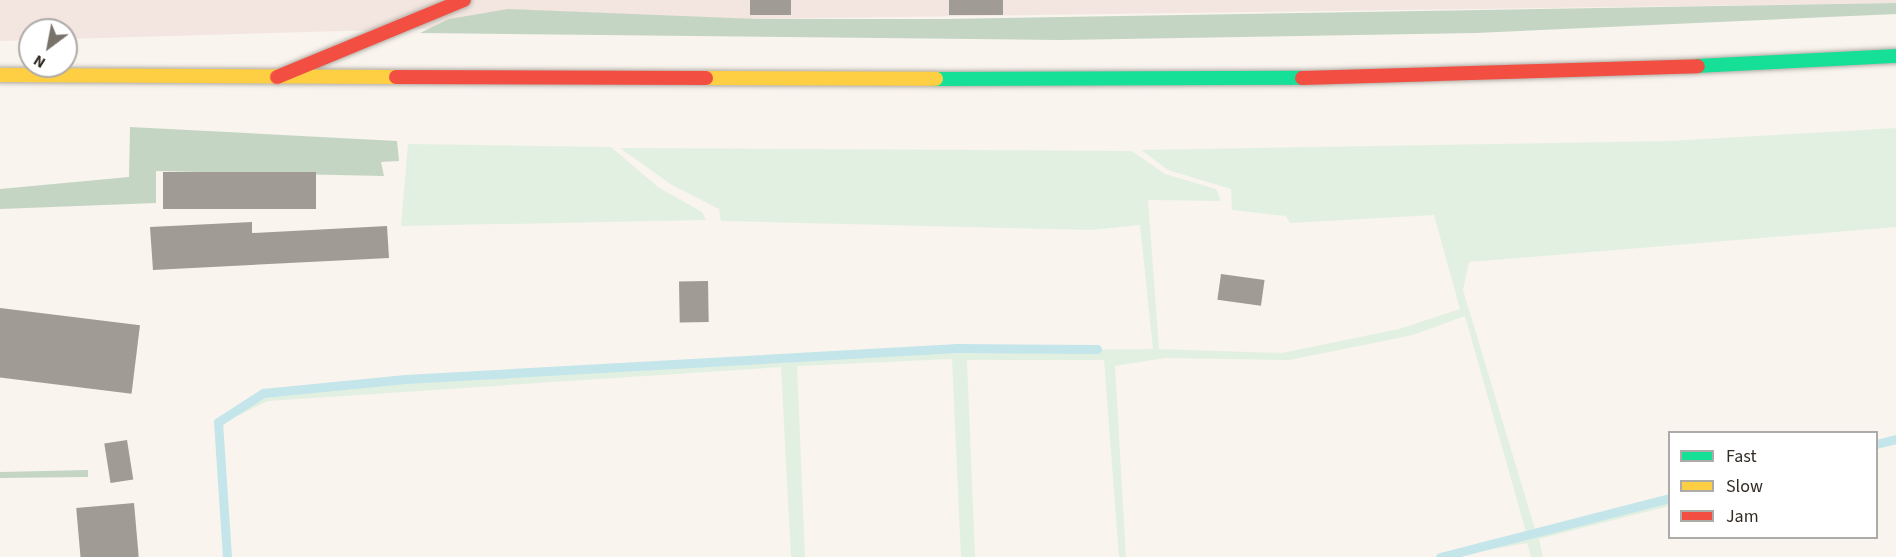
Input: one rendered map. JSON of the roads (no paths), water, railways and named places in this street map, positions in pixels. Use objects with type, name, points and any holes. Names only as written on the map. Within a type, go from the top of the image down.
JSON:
[{"type":"main road","points":[[274,78],[464,0]]},
{"type":"main road","points":[[0,75],[274,78],[1497,76],[1896,56]]},
{"type":"waterway","points":[[227,557],[218,422],[263,393],[405,379],[957,348],[1097,349]]},
{"type":"waterway","points":[[1878,444],[1896,439]]},
{"type":"waterway","points":[[1440,557],[1668,499]]}]
